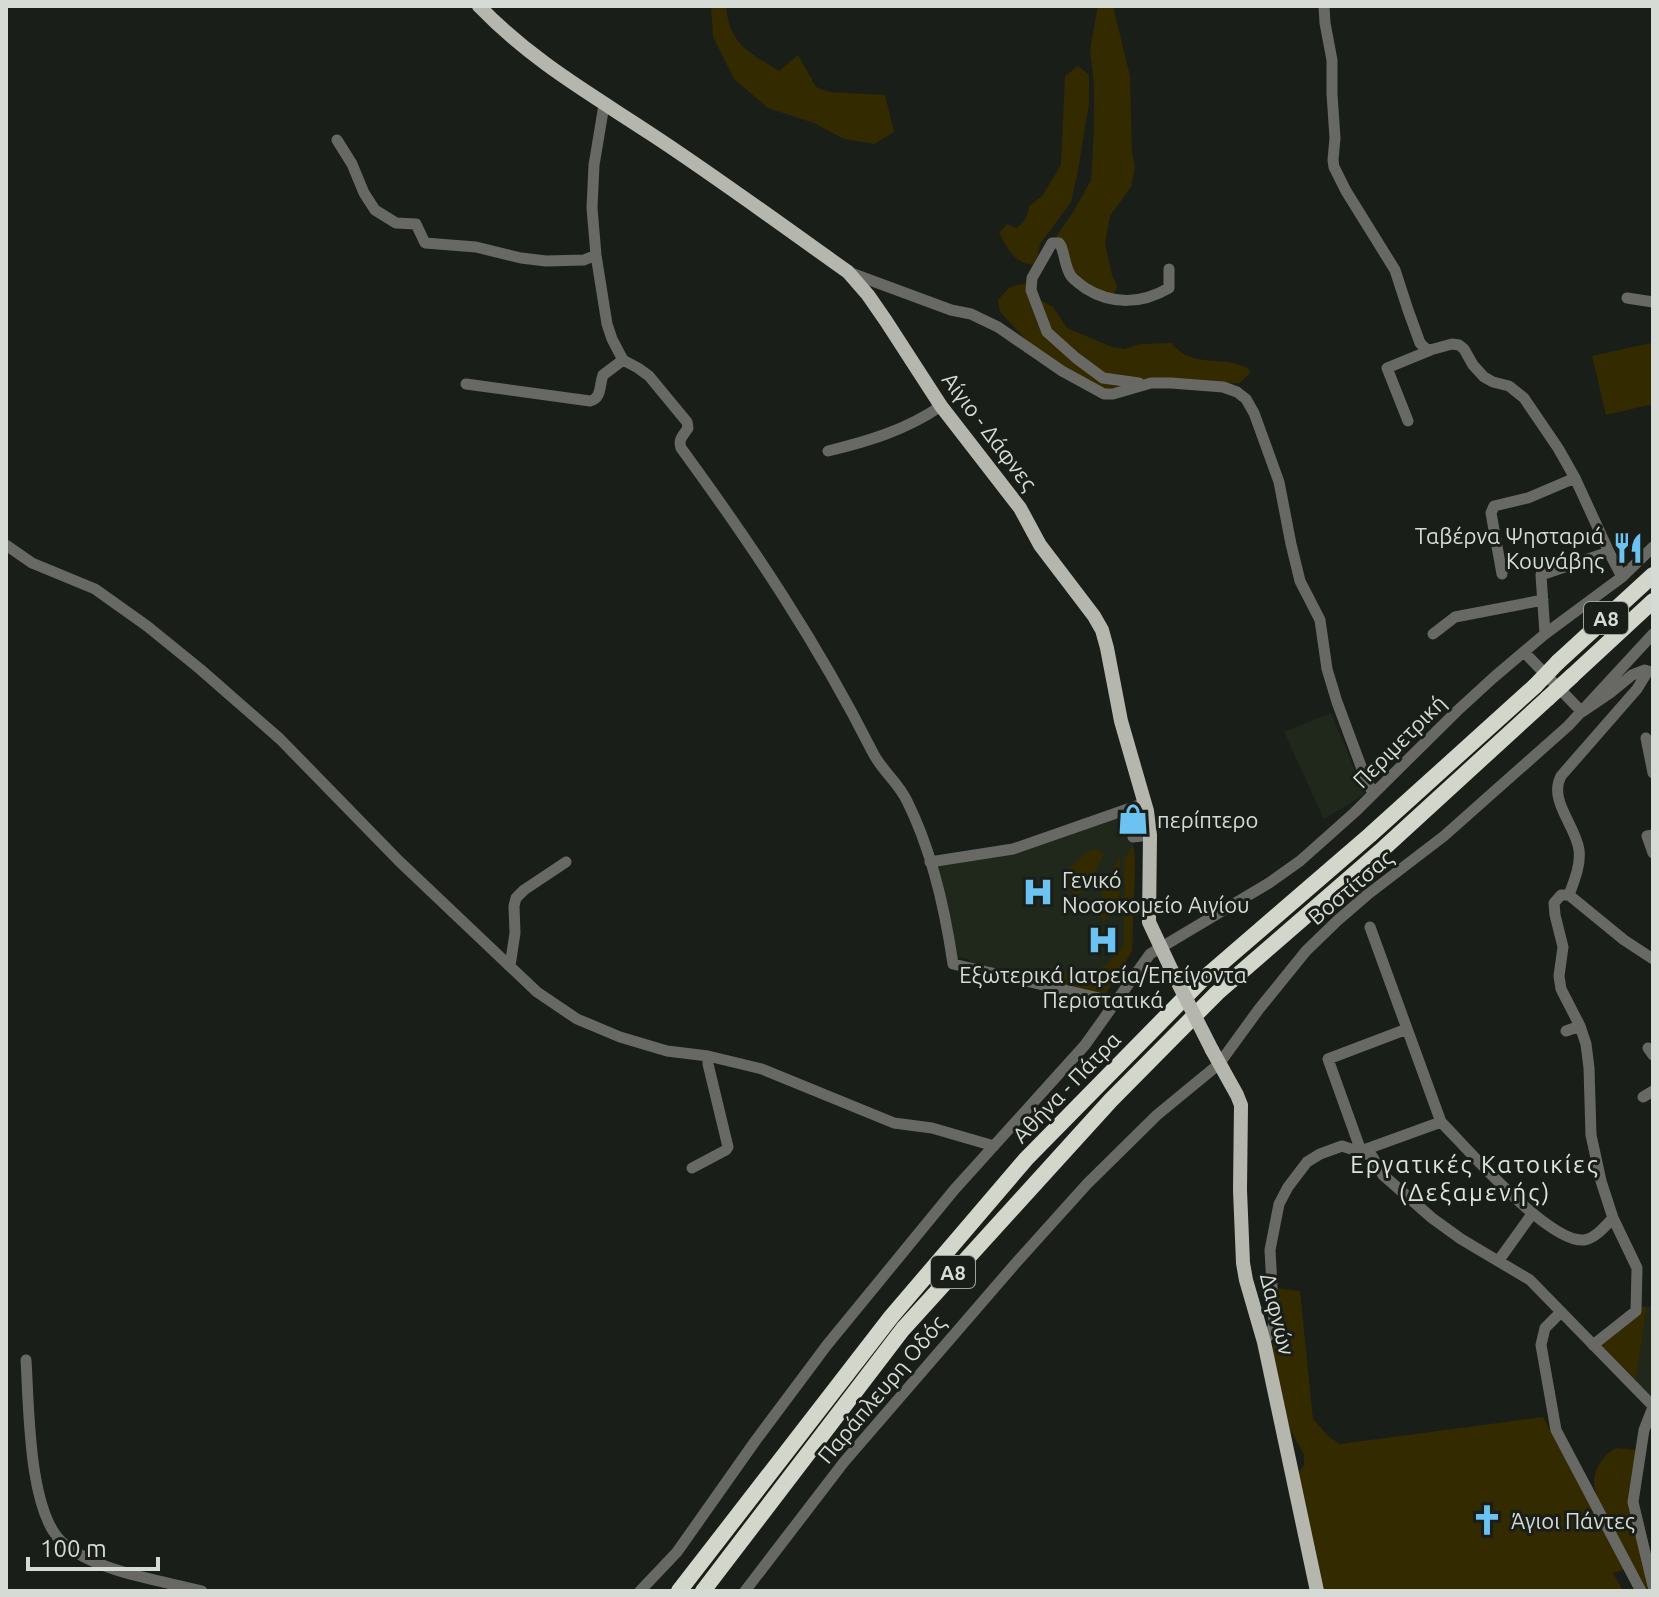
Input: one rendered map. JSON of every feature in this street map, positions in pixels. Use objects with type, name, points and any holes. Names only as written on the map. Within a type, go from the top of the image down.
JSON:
[{"type":"highway","name":"Αθήνα - Πάτρα","points":[[679,1591],[891,1317],[1026,1159],[1202,980],[1370,835],[1653,575]]},
{"type":"highway","name":"Αθήνα - Πάτρα","points":[[703,1591],[903,1329],[1111,1100],[1217,993],[1384,848],[1653,601]]},
{"type":"main road","name":"Αίγιο - Δάφνες","points":[[479,6],[551,70],[690,160],[848,272],[880,312],[941,406],[1020,508],[1040,545],[1099,625],[1107,648],[1121,721],[1145,803],[1150,835],[1149,922],[1212,1050]]},
{"type":"main road","name":"Δαφνών","points":[[1212,1050],[1241,1105],[1243,1263],[1264,1342],[1317,1591]]},
{"type":"street","points":[[1324,6],[1332,60],[1334,167],[1338,179],[1393,266],[1420,343],[1432,350]]},
{"type":"street","points":[[604,105],[594,165],[592,208],[596,255],[612,339],[623,360],[649,376],[687,422],[688,428],[679,442],[681,448],[755,553],[826,665],[875,758],[909,804],[946,918],[953,964],[1116,1002]]},
{"type":"street","points":[[337,140],[375,210],[396,223],[416,224],[425,243],[476,247],[546,261],[584,260],[596,255]]},
{"type":"street","points":[[1143,385],[1103,378],[1047,332],[1031,290],[1032,278],[1052,243],[1061,246],[1069,274],[1075,281],[1109,299],[1131,301],[1154,297],[1169,288],[1169,269]]},
{"type":"street","points":[[848,272],[951,310],[971,314],[998,327],[1062,371],[1104,394],[1143,385],[1171,383],[1223,387],[1246,399],[1279,482],[1287,532],[1300,581],[1320,620],[1327,669],[1337,702],[1373,794]]},
{"type":"street","points":[[1627,298],[1653,302]]},
{"type":"street","points":[[1408,421],[1387,368],[1432,350],[1459,345],[1484,377],[1509,386],[1522,396],[1575,478],[1622,577]]},
{"type":"street","points":[[466,384],[590,401],[598,397],[603,375],[623,360]]},
{"type":"street","points":[[828,451],[900,430],[941,406]]},
{"type":"street","points":[[1502,574],[1491,513],[1494,506],[1528,498],[1575,478]]},
{"type":"street","points":[[6,545],[32,563],[95,589],[200,669],[280,739],[399,861],[537,992],[577,1019],[667,1051],[708,1056],[762,1069],[894,1123],[932,1128],[994,1146]]},
{"type":"street","name":"Περιμετρική","points":[[640,1591],[677,1552],[827,1345],[954,1190],[1080,1052],[1150,954],[1239,902],[1300,861],[1355,812],[1466,703],[1545,634],[1622,577],[1653,547]]},
{"type":"street","points":[[1545,634],[1541,575],[1609,552]]},
{"type":"street","points":[[1433,634],[1455,617],[1543,600]]},
{"type":"street","name":"Βοστίτσας","points":[[1087,1184],[1167,1106],[1219,1064],[1291,968],[1338,920],[1444,836],[1538,753],[1582,712],[1653,634]]},
{"type":"street","points":[[1525,653],[1582,712],[1632,675],[1649,671]]},
{"type":"street","points":[[1628,662],[1649,671]]},
{"type":"street","points":[[1569,895],[1579,865],[1579,851],[1576,836],[1559,799],[1558,783],[1649,671]]},
{"type":"street","points":[[1646,738],[1653,773]]},
{"type":"street","points":[[930,862],[1013,849],[1145,803]]},
{"type":"street","points":[[1133,837],[1150,835]]},
{"type":"street","points":[[1650,836],[1653,853]]},
{"type":"street","points":[[510,966],[516,898],[566,862]]},
{"type":"street","points":[[1593,1345],[1636,1311],[1637,1268],[1613,1218],[1601,1181],[1591,1135],[1586,1044],[1562,993],[1563,947],[1554,903],[1561,895],[1569,895],[1624,940],[1653,959]]},
{"type":"street","points":[[1370,927],[1441,1122],[1532,1214],[1562,1234],[1581,1240],[1595,1235],[1613,1218]]},
{"type":"street","points":[[1566,1031],[1580,1026]]},
{"type":"street","points":[[1361,1151],[1328,1059],[1407,1029]]},
{"type":"street","points":[[692,1168],[728,1147],[708,1056]]},
{"type":"street","points":[[1361,1151],[1441,1122]]},
{"type":"street","points":[[1264,1342],[1274,1323],[1270,1250],[1283,1195],[1315,1156],[1342,1146],[1372,1156],[1383,1175],[1432,1218],[1530,1280],[1653,1406],[1644,1430],[1633,1502],[1653,1586]]},
{"type":"street","name":"Παράπλευρη Οδός","points":[[745,1591],[844,1462],[1087,1184]]},
{"type":"street","points":[[1499,1260],[1532,1214]]},
{"type":"street","points":[[1560,1313],[1545,1328],[1541,1349],[1556,1430],[1641,1591]]},
{"type":"street","points":[[26,1360],[36,1487],[44,1514],[55,1535],[72,1550],[114,1569],[202,1591]]},
{"type":"shaded area","points":[[711,6],[726,6],[731,30],[742,46],[779,71],[798,55],[816,87],[830,92],[885,95],[894,132],[874,144],[844,139],[814,123],[768,108],[734,79],[713,37]]},
{"type":"shaded area","points":[[1098,6],[1113,6],[1130,76],[1135,166],[1131,187],[1110,216],[1105,243],[1117,286],[1110,297],[1075,277],[1055,238],[1091,180],[1094,85],[1090,49]]},
{"type":"shaded area","points":[[1078,66],[1089,75],[1089,104],[1071,202],[1040,244],[1037,260],[1032,265],[1015,258],[999,233],[1007,224],[1016,228],[1022,223],[1029,206],[1042,196],[1061,165],[1065,76]]},
{"type":"shaded area","points":[[1027,283],[1038,299],[1053,307],[1067,328],[1112,347],[1124,349],[1140,344],[1171,343],[1189,356],[1237,364],[1248,368],[1250,373],[1240,383],[1104,389],[1081,379],[1030,344],[1000,312],[998,300],[1010,287]]},
{"type":"shaded area","points":[[1651,343],[1653,404],[1606,415],[1592,356]]},
{"type":"shaded area","points":[[1331,713],[1365,794],[1324,819],[1284,732]]},
{"type":"shaded area","name":"Γενικό Νοσοκομείο Αιγίου","points":[[1132,813],[1135,864],[1132,951],[1105,995],[971,963],[969,959],[957,959],[935,867],[1013,854]]},
{"type":"shaded area","points":[[1134,848],[1135,864],[1132,951],[1105,995],[1043,980],[1046,966],[1070,974],[1100,968],[1124,946],[1124,859]]},
{"type":"shaded area","points":[[1096,849],[1103,853],[1103,857],[1077,897],[1059,878],[1087,852]]},
{"type":"shaded area","points":[[1120,857],[1119,906],[1104,921],[1093,909],[1102,902],[1102,889]]},
{"type":"shaded area","points":[[1276,1288],[1300,1291],[1313,1419],[1340,1444],[1543,1417],[1625,1569],[1613,1573],[1623,1591],[1324,1591],[1297,1475],[1304,1465],[1304,1455],[1286,1422],[1273,1354],[1278,1322]]},
{"type":"shaded area","points":[[1641,1306],[1647,1307],[1636,1380],[1601,1345]]},
{"type":"shaded area","points":[[1647,1307],[1653,1307],[1653,1398],[1636,1380]]},
{"type":"shaded area","points":[[1617,1448],[1637,1450],[1637,1503],[1653,1591],[1645,1591],[1607,1521],[1596,1493],[1594,1478],[1598,1467]]},
{"type":"place","name":"Ταβέρνα Ψησταριά Κουνάβης","points":[[1628,548]]},
{"type":"place","name":"περίπτερο","points":[[1133,819]]},
{"type":"place","name":"Γενικό Νοσοκομείο Αιγίου","points":[[1038,892]]},
{"type":"place","name":"Εξωτερικά Ιατρεία/Επείγοντα Περιστατικά","points":[[1103,940]]},
{"type":"place","name":"Άγιοι Πάντες","points":[[1487,1520]]},
{"type":"district","name":"Εργατικές Κατοικίες (Δεξαμενής)","points":[[1475,1178]]}]
